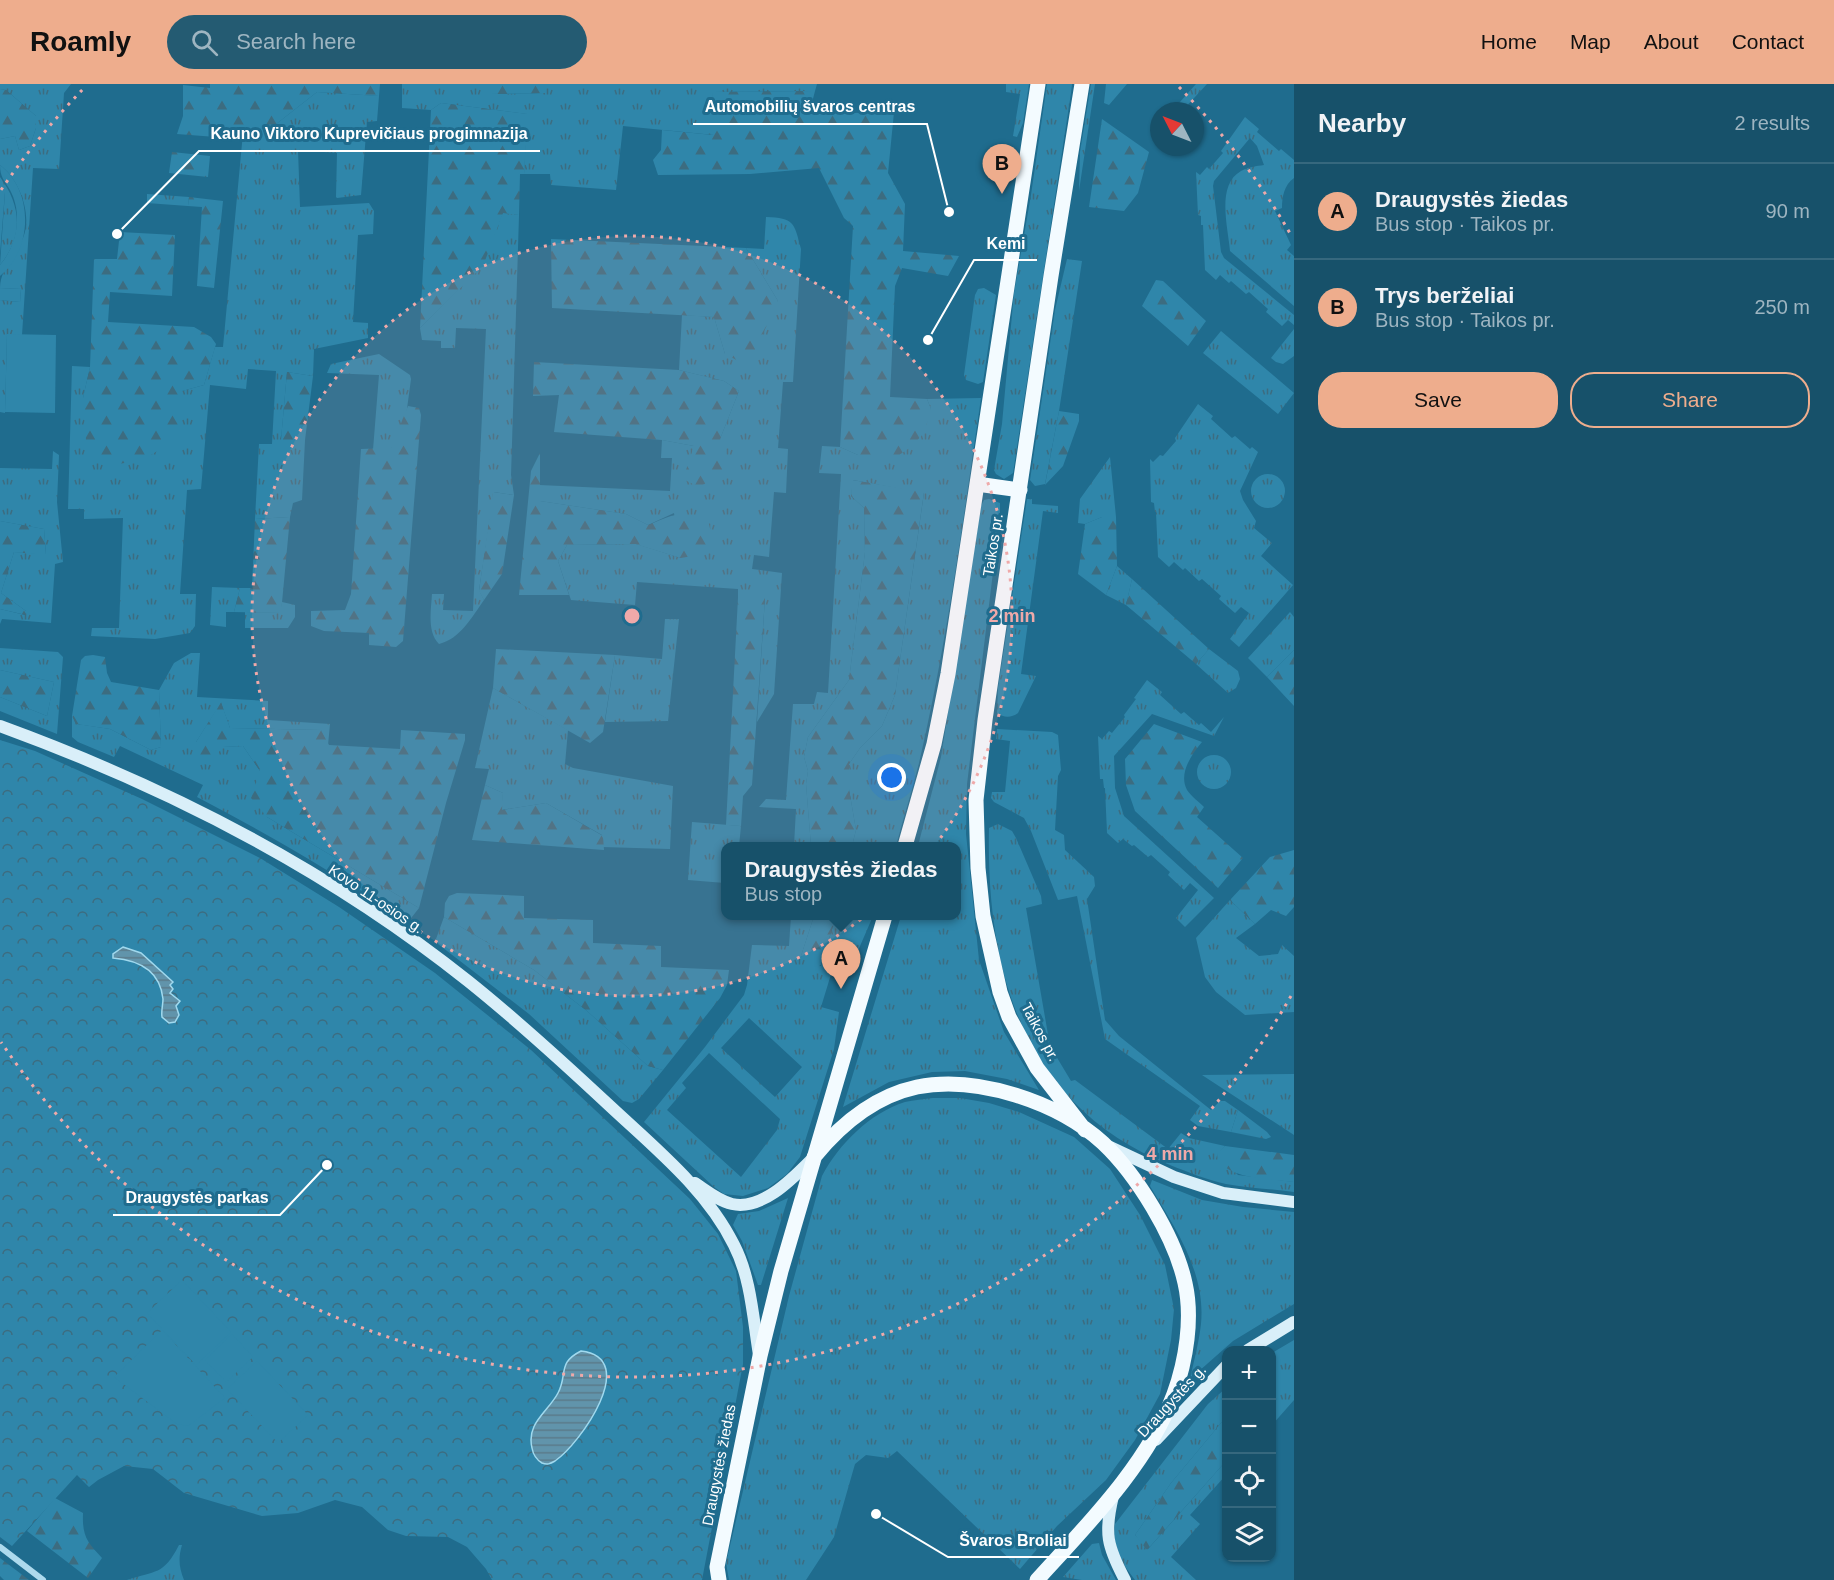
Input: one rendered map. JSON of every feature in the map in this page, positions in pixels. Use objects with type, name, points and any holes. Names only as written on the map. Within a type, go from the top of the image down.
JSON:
[{"type":"main road","name":"Taikos pr.","points":[[906,842],[934,744],[948,674],[1038,84]]},
{"type":"main road","name":"Taikos pr.","points":[[1082,84],[1051,276],[976,784],[978,868],[983,916],[993,965],[1009,1017],[1037,1068],[1085,1130]]},
{"type":"main road","points":[[977,484],[1020,490]]},
{"type":"main road","name":"Kovo 11-osios g.","points":[[0,726],[88,760],[183,803],[282,857],[372,912],[467,980],[522,1026],[684,1176],[734,1243],[745,1274],[759,1356]]},
{"type":"main road","points":[[814,1157],[884,920]]},
{"type":"main road","name":"Draugystės žiedas","points":[[717,1576],[759,1356],[814,1157],[842,1126],[886,1097],[916,1087],[946,1083],[1002,1091],[1047,1109],[1085,1130],[1103,1144],[1136,1182],[1153,1209],[1169,1238],[1185,1284],[1188,1309],[1181,1368],[1174,1394],[1163,1418],[1139,1458],[1114,1491],[1037,1580]]},
{"type":"main road","points":[[1103,1144],[1174,1176],[1222,1193],[1294,1202]]},
{"type":"main road","name":"Kovo 11-osios g.","points":[[684,1176],[720,1199],[734,1204],[746,1203],[777,1192],[814,1157]]},
{"type":"main road","points":[[1255,1346],[1294,1322]]},
{"type":"main road","name":"Draugystės g.","points":[[1139,1458],[1222,1371]]},
{"type":"main road","points":[[1114,1491],[1107,1521],[1107,1537],[1114,1559],[1125,1580]]},
{"type":"street","points":[[0,1547],[43,1580]]},
{"type":"green space","points":[[0,84],[71,84],[64,93],[59,169],[33,168],[22,335],[7,335],[5,413],[0,412],[0,300],[20,302],[21,289],[0,288],[5,269],[23,238],[26,219],[18,188],[7,171],[0,165],[0,139],[15,136],[19,150],[30,146],[36,128],[36,116],[6,90],[0,89]]},
{"type":"green space","points":[[210,84],[380,84],[379,96],[317,92],[275,125],[236,135],[216,137],[177,134],[183,116],[183,85],[210,88]]},
{"type":"green space","points":[[402,84],[489,84],[489,94],[545,93],[545,84],[817,84],[815,91],[712,92],[714,135],[623,126],[616,190],[551,185],[550,174],[524,174],[527,114],[441,103],[431,110],[402,108]]},
{"type":"green space","points":[[489,84],[545,84],[545,93],[489,94]]},
{"type":"green space","points":[[1006,84],[1029,84],[1023,123],[1017,137],[1013,136],[1020,94],[1006,92]]},
{"type":"green space","points":[[1047,84],[1072,84],[1013,473],[1004,479],[994,470],[1002,424],[1014,293]]},
{"type":"green space","points":[[1091,84],[1095,84],[1079,191],[1080,152]]},
{"type":"green space","points":[[1106,84],[1127,84],[1109,105],[1104,103]]},
{"type":"green space","points":[[1196,84],[1207,84],[1190,102],[1180,102]]},
{"type":"green space","points":[[0,89],[6,90],[36,116],[36,128],[30,146],[19,150],[15,136],[0,139]]},
{"type":"green space","points":[[815,91],[809,114],[894,112],[888,173],[905,204],[903,251],[959,256],[948,276],[902,268],[895,286],[890,397],[927,399],[931,409],[924,433],[911,447],[899,455],[858,455],[840,447],[853,226],[844,218],[819,168],[750,174],[658,175],[653,160],[661,150],[662,130],[713,135],[712,92]]},
{"type":"green space","points":[[317,92],[379,96],[377,121],[367,122],[361,195],[336,197],[337,153],[298,150],[300,207],[369,203],[374,211],[373,234],[358,235],[353,322],[368,323],[368,338],[314,349],[313,376],[287,372],[281,440],[305,440],[302,500],[293,503],[290,517],[255,519],[259,444],[272,444],[276,371],[248,369],[246,389],[210,385],[201,489],[187,490],[180,594],[196,594],[195,626],[190,633],[155,639],[91,636],[92,628],[119,628],[123,518],[84,519],[84,509],[68,509],[72,366],[90,367],[83,398],[182,391],[204,385],[215,347],[223,347],[243,133],[275,125]]},
{"type":"green space","points":[[441,103],[528,114],[524,174],[520,174],[519,215],[503,213],[483,266],[420,328],[431,110]]},
{"type":"green space","points":[[1245,117],[1259,129],[1257,132],[1279,151],[1281,149],[1294,160],[1294,178],[1284,192],[1282,208],[1275,211],[1291,245],[1287,250],[1294,256],[1294,306],[1230,251],[1225,207],[1228,186],[1233,177],[1241,171],[1264,165],[1257,146],[1250,138],[1214,181],[1221,252],[1224,258],[1294,315],[1294,325],[1288,320],[1282,326],[1249,292],[1246,294],[1220,275],[1216,280],[1205,270],[1203,225],[1201,225],[1201,216],[1198,215],[1196,172],[1200,175],[1207,167],[1209,169],[1223,153],[1221,151]]},
{"type":"green space","points":[[1102,119],[1149,152],[1138,193],[1124,211],[1089,207]]},
{"type":"green space","points":[[172,152],[210,156],[208,177],[169,173]]},
{"type":"green space","points":[[0,165],[11,176],[19,190],[24,204],[25,220],[19,251],[11,265],[0,276],[0,265],[11,248],[17,219],[14,199],[2,176]]},
{"type":"green space","points":[[0,177],[12,198],[17,221],[13,243],[0,265],[5,192],[0,192]]},
{"type":"green space","points":[[0,192],[5,192],[0,254]]},
{"type":"green space","points":[[147,194],[189,197],[188,206],[147,203]]},
{"type":"green space","points":[[189,197],[223,201],[214,288],[197,286],[202,207],[188,206]]},
{"type":"green space","points":[[503,212],[519,215],[511,475],[514,495],[494,492],[479,590],[484,600],[459,632],[439,644],[431,627],[432,594],[444,594],[443,610],[473,611],[486,329],[456,328],[455,348],[441,348],[441,341],[422,340],[420,328],[482,266]]},
{"type":"green space","points":[[766,217],[788,220],[797,233],[801,249],[793,382],[783,382],[778,448],[788,449],[786,493],[774,492],[769,557],[754,555],[752,569],[782,573],[774,694],[757,722],[765,598],[738,598],[738,589],[637,582],[635,605],[571,600],[558,561],[567,545],[636,544],[681,558],[674,513],[648,525],[626,514],[540,501],[539,485],[670,491],[672,458],[661,458],[662,440],[694,446],[720,439],[739,391],[724,381],[679,370],[682,315],[714,317],[725,354],[778,301],[746,248],[764,249]]},
{"type":"green space","points":[[120,232],[175,235],[172,296],[110,292],[108,322],[194,327],[211,337],[216,344],[204,385],[182,391],[176,439],[143,460],[106,466],[86,441],[83,398],[90,367],[94,259],[117,259]]},
{"type":"green space","points":[[551,239],[746,248],[778,301],[748,366],[725,354],[714,317],[552,308]]},
{"type":"green space","points":[[1067,259],[1082,261],[1059,411],[1045,484],[1035,486],[1030,480],[1055,310]]},
{"type":"green space","points":[[1156,280],[1163,281],[1206,321],[1188,346],[1142,306]]},
{"type":"green space","points":[[0,288],[21,289],[20,302],[0,300]]},
{"type":"green space","points":[[984,288],[996,295],[983,382],[978,384],[966,380],[964,375],[975,295],[978,289]]},
{"type":"green space","points":[[1294,329],[1294,356],[1283,364],[1276,362],[1271,358]]},
{"type":"green space","points":[[1221,331],[1294,393],[1278,414],[1203,353]]},
{"type":"green space","points":[[7,334],[56,335],[55,413],[5,412]]},
{"type":"green space","points":[[379,354],[410,375],[411,379],[406,416],[391,449],[373,450],[379,375],[327,373],[331,364]]},
{"type":"green space","points":[[534,362],[679,370],[724,381],[739,391],[720,439],[732,469],[699,487],[683,479],[694,446],[662,440],[554,432],[559,395],[533,396]]},
{"type":"green space","points":[[287,372],[313,376],[305,440],[281,440]]},
{"type":"green space","points":[[981,398],[938,672],[919,763],[897,842],[853,842],[856,830],[849,789],[849,764],[860,748],[882,726],[895,695],[924,493],[853,480],[851,496],[864,508],[865,552],[849,680],[808,737],[804,757],[808,771],[806,784],[811,842],[794,842],[796,809],[759,807],[766,799],[786,800],[793,704],[814,704],[817,692],[828,693],[841,474],[819,473],[822,446],[840,447],[858,455],[899,455],[931,409],[927,399]]},
{"type":"green space","points":[[1198,404],[1213,416],[1211,419],[1232,438],[1235,436],[1250,449],[1252,447],[1258,452],[1240,491],[1256,521],[1254,528],[1272,543],[1261,556],[1293,585],[1239,647],[1230,639],[1249,613],[1241,607],[1235,613],[1202,579],[1199,581],[1185,568],[1183,570],[1174,562],[1169,567],[1158,557],[1156,512],[1154,503],[1151,502],[1150,459],[1153,462],[1160,455],[1163,456],[1176,441],[1175,438]]},
{"type":"green space","points":[[408,406],[419,408],[421,415],[403,641],[396,647],[369,645],[369,633],[324,631],[311,626],[311,611],[345,610],[351,594],[361,449],[391,448]]},
{"type":"green space","points":[[1059,411],[1079,414],[1079,421],[1063,466],[1045,485]]},
{"type":"green space","points":[[53,451],[59,455],[57,502],[63,562],[55,564],[51,623],[2,619],[0,624],[0,609],[25,615],[26,611],[1,593],[14,552],[46,554],[44,529],[0,521],[0,468],[52,469]]},
{"type":"green space","points":[[540,453],[540,501],[626,514],[648,525],[683,514],[708,520],[712,537],[709,553],[681,558],[635,544],[567,545],[558,561],[569,595],[519,595],[531,471]]},
{"type":"green space","points":[[1110,457],[1116,517],[1102,517],[1085,524],[1078,523],[1080,499]]},
{"type":"green space","points":[[1268,474],[1280,479],[1285,491],[1280,503],[1268,508],[1256,503],[1251,491],[1256,479]]},
{"type":"green space","points":[[852,480],[924,492],[895,695],[882,726],[860,748],[849,764],[849,789],[856,830],[853,842],[811,842],[806,784],[808,771],[804,757],[808,737],[849,680],[865,552],[864,508],[851,496]]},
{"type":"green space","points":[[493,492],[514,495],[502,574],[484,600],[479,591]]},
{"type":"green space","points":[[989,499],[1000,503],[1000,515],[967,784],[966,834],[979,960],[1004,1032],[1039,1090],[1007,1079],[965,1071],[932,1072],[889,1082],[843,1107],[900,920],[961,920],[961,842],[919,842],[941,757],[981,506],[984,500]]},
{"type":"green space","points":[[1027,499],[1032,499],[1032,504],[1058,506],[1058,513],[1043,511],[1021,674],[1036,676],[1018,713],[1005,717],[997,713],[998,688]]},
{"type":"green space","points":[[290,517],[281,613],[234,612],[240,588],[252,588],[255,519]]},
{"type":"green space","points":[[1102,517],[1116,517],[1117,566],[1106,595],[1078,574],[1085,524]]},
{"type":"green space","points":[[0,521],[44,529],[46,555],[14,552],[1,593],[26,611],[26,615],[0,609]]},
{"type":"green space","points":[[1117,566],[1132,579],[1126,605],[1106,595]]},
{"type":"green space","points":[[1132,579],[1209,649],[1196,664],[1126,605]]},
{"type":"green space","points":[[212,587],[240,588],[234,612],[226,612],[226,627],[210,625]]},
{"type":"green space","points":[[738,598],[765,598],[752,785],[743,796],[741,826],[726,825]]},
{"type":"green space","points":[[282,602],[295,605],[295,617],[288,628],[245,628],[245,612],[280,613]]},
{"type":"green space","points":[[1290,612],[1294,617],[1294,650],[1267,677],[1248,658]]},
{"type":"green space","points":[[665,619],[679,619],[668,721],[605,722],[615,655],[662,659]]},
{"type":"green space","points":[[0,648],[58,652],[63,657],[57,734],[0,711],[0,697],[47,716],[54,682],[0,670]]},
{"type":"green space","points":[[496,649],[615,655],[603,732],[590,743],[493,688]]},
{"type":"green space","points":[[1209,649],[1238,671],[1240,679],[1236,688],[1228,693],[1196,664]]},
{"type":"green space","points":[[1294,650],[1294,706],[1267,677]]},
{"type":"green space","points":[[191,653],[200,653],[197,697],[268,701],[268,720],[330,724],[328,745],[321,730],[230,728],[221,703],[196,742],[223,747],[243,746],[260,771],[267,817],[419,908],[408,922],[304,856],[197,797],[203,785],[120,746],[114,757],[78,742],[72,737],[72,716],[77,724],[110,729],[151,750],[161,747],[159,690],[174,663]]},
{"type":"green space","points":[[85,656],[105,657],[111,682],[159,690],[161,747],[151,750],[110,729],[76,724],[72,716],[81,660]]},
{"type":"green space","points":[[0,670],[54,682],[47,716],[0,697]]},
{"type":"green space","points":[[1147,680],[1162,692],[1160,695],[1181,714],[1184,712],[1211,732],[1224,717],[1214,736],[1152,714],[1114,756],[1115,788],[1124,816],[1214,898],[1185,927],[1176,918],[1198,890],[1190,883],[1184,890],[1168,875],[1170,872],[1151,855],[1148,857],[1123,839],[1118,843],[1107,833],[1105,788],[1103,779],[1100,779],[1098,736],[1102,739],[1109,731],[1112,733],[1125,717],[1124,715],[1136,699],[1134,698]]},
{"type":"green space","points":[[493,688],[568,730],[565,764],[573,768],[673,786],[670,849],[603,847],[602,835],[546,803],[501,810],[503,793],[485,785],[489,769],[475,768]]},
{"type":"green space","points":[[221,702],[230,728],[321,730],[329,745],[400,749],[401,730],[465,734],[419,908],[267,817],[251,798],[260,771],[243,746],[223,747],[208,765],[196,762],[196,742]]},
{"type":"green space","points":[[1154,724],[1202,742],[1187,764],[1184,777],[1187,790],[1204,807],[1197,817],[1243,858],[1218,888],[1135,811],[1126,785],[1125,759]]},
{"type":"green space","points":[[997,729],[1052,732],[1058,735],[1061,770],[1058,776],[1055,830],[1064,835],[1065,850],[1094,877],[1095,886],[1087,899],[1105,1020],[1119,1036],[1211,1110],[1220,1101],[1225,1101],[1238,1110],[1231,1132],[1198,1126],[1190,1120],[1200,1106],[1105,1039],[1077,896],[1058,900],[1024,818],[994,802],[991,798],[992,792],[1005,792],[1010,741],[996,739]]},
{"type":"green space","points":[[0,740],[35,751],[142,799],[260,858],[339,907],[435,973],[531,1050],[690,1199],[718,1234],[736,1271],[743,1327],[743,1364],[702,1580],[492,1580],[486,1569],[467,1547],[448,1537],[406,1536],[388,1530],[362,1507],[335,1500],[298,1513],[262,1516],[184,1493],[153,1469],[124,1466],[89,1487],[77,1475],[12,1546],[0,1537]]},
{"type":"green space","points":[[1214,755],[1226,760],[1231,772],[1226,784],[1214,789],[1202,784],[1197,772],[1202,760]]},
{"type":"green space","points":[[485,785],[503,793],[502,810],[546,803],[603,836],[604,850],[472,840]]},
{"type":"green space","points":[[692,822],[741,826],[739,842],[721,842],[721,883],[688,880]]},
{"type":"green space","points":[[998,824],[1012,831],[1041,896],[1042,904],[1026,908],[1050,1046],[1071,1081],[1075,1080],[1168,1149],[1181,1133],[1189,1138],[1225,1146],[1217,1154],[1238,1175],[1294,1182],[1294,1192],[1226,1184],[1170,1165],[1120,1140],[1080,1108],[1048,1071],[1024,1029],[1006,983],[995,934],[990,882],[989,828]]},
{"type":"green space","points":[[1294,850],[1294,907],[1286,916],[1271,910],[1255,924],[1230,900],[1270,857]]},
{"type":"green space","points":[[457,893],[524,896],[524,918],[593,920],[593,943],[661,946],[661,967],[729,970],[727,985],[720,998],[663,1070],[648,1066],[587,1011],[534,970],[444,917],[445,903],[449,896]]},
{"type":"green space","points":[[1230,900],[1255,924],[1236,938],[1259,956],[1278,954],[1282,945],[1294,956],[1294,1012],[1245,1015],[1216,992],[1205,977],[1196,938]]},
{"type":"green space","points":[[444,917],[534,970],[587,1011],[648,1066],[663,1070],[639,1099],[632,1103],[623,1101],[529,1014],[438,944],[436,939]]},
{"type":"green space","points":[[791,920],[813,920],[801,956],[821,966],[835,920],[871,920],[857,953],[839,948],[821,1007],[839,1012],[834,1049],[800,1157],[787,1174],[768,1188],[743,1196],[724,1194],[714,1187],[644,1122],[744,995],[752,945],[789,946]],"holes":[[[749,1018],[802,1067],[775,1097],[721,1048]],[[709,1053],[780,1119],[777,1130],[741,1177],[667,1110],[686,1088],[682,1083]]]},
{"type":"green space","points":[[813,920],[835,920],[821,965],[810,966],[801,956]]},
{"type":"green space","points":[[1294,1074],[1294,1135],[1202,1075]]},
{"type":"green space","points":[[933,1098],[960,1098],[989,1103],[1019,1112],[1074,1137],[1110,1169],[1140,1215],[1165,1265],[1174,1309],[1171,1340],[1160,1394],[1135,1440],[1106,1480],[1057,1526],[1020,1569],[897,1451],[888,1458],[866,1455],[855,1464],[834,1537],[806,1580],[729,1580],[726,1563],[789,1296],[822,1176],[837,1152],[868,1122],[905,1102]]},
{"type":"green space","points":[[1238,1110],[1271,1137],[1266,1139],[1231,1132]]},
{"type":"green space","points":[[1225,1146],[1294,1155],[1294,1182],[1254,1178],[1226,1168],[1218,1162],[1217,1153]]},
{"type":"green space","points":[[1152,1180],[1202,1200],[1294,1212],[1294,1304],[1227,1346],[1222,1346],[1222,1351],[1190,1379],[1201,1324],[1199,1286],[1187,1251],[1150,1186]]},
{"type":"green space","points":[[788,1198],[761,1285],[758,1285],[742,1241],[733,1225],[738,1214],[759,1211]]},
{"type":"green space","points":[[182,1280],[231,1332],[196,1365],[147,1313]]},
{"type":"green space","points":[[162,1330],[225,1398],[188,1426],[177,1424],[114,1377]]},
{"type":"green space","points":[[232,1334],[253,1357],[226,1382],[205,1360]]},
{"type":"green space","points":[[1294,1340],[1294,1400],[1276,1420],[1276,1400],[1276,1351]]},
{"type":"green space","points":[[257,1361],[308,1415],[278,1443],[227,1389]]},
{"type":"green space","points":[[1222,1392],[1222,1422],[1171,1483],[1135,1535],[1148,1549],[1222,1466],[1222,1479],[1190,1515],[1200,1524],[1171,1557],[1196,1580],[1135,1580],[1118,1554],[1114,1533],[1115,1524],[1208,1404]]},
{"type":"green space","points":[[1221,1423],[1222,1466],[1147,1550],[1135,1535],[1171,1483]]},
{"type":"green space","points":[[55,1498],[83,1513],[86,1538],[102,1558],[88,1578],[27,1531]]},
{"type":"green space","points":[[1099,1543],[1102,1555],[1116,1580],[1082,1580],[1063,1577],[1092,1544]]},
{"type":"green space","points":[[179,1545],[182,1545],[180,1563],[184,1580],[127,1580],[152,1573],[163,1567]]},
{"type":"green space","points":[[0,1558],[29,1580],[4,1580],[0,1576]]},
{"type":"shaded area","points":[[123,947],[141,953],[173,982],[170,985],[173,989],[170,993],[180,1001],[176,1006],[179,1015],[175,1022],[169,1023],[162,1017],[161,989],[152,974],[139,964],[113,958],[113,954]]},
{"type":"shaded area","points":[[581,1351],[598,1357],[606,1369],[606,1384],[600,1402],[578,1438],[553,1462],[544,1464],[535,1457],[533,1452],[532,1432],[539,1418],[558,1393],[564,1369],[569,1360]]},
{"type":"place","name":"Trys berželiai","points":[[1002,194]]},
{"type":"place","name":"Automobilių švaros centras","points":[[949,212]]},
{"type":"place","name":"Kauno Viktoro Kuprevičiaus progimnazija","points":[[117,234]]},
{"type":"place","name":"Kemi","points":[[928,340]]},
{"type":"place","name":"Draugystės žiedas","points":[[841,989]]},
{"type":"place","name":"Draugystės parkas","points":[[327,1165]]},
{"type":"place","name":"Švaros Broliai","points":[[876,1514]]}]
